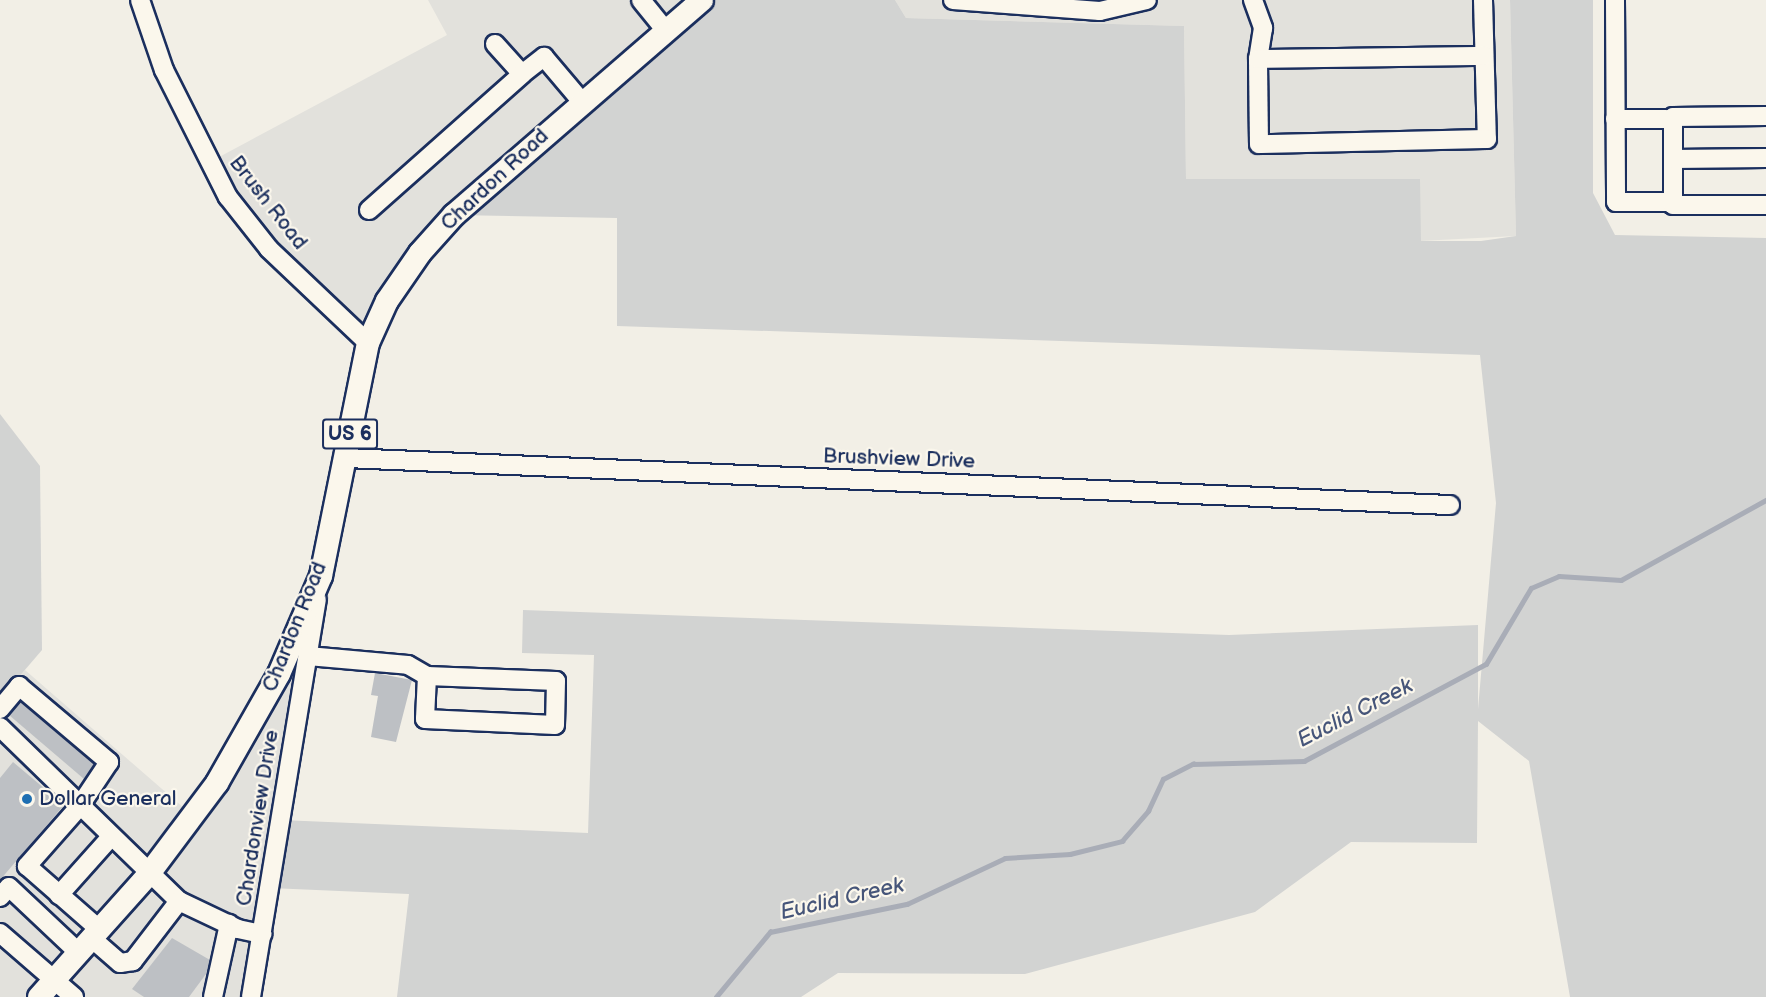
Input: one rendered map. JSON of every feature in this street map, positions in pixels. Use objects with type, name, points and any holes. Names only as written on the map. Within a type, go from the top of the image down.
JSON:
[{"type":"main road","name":"Chardon Road","points":[[39,997],[148,875],[217,783],[255,720],[321,576],[368,343],[387,301],[420,253],[502,169],[702,0]]},
{"type":"street","name":"Brush Road","points":[[141,0],[164,70],[228,196],[269,249],[368,343]]},
{"type":"street","points":[[641,0],[666,31]]},
{"type":"street","points":[[953,0],[1100,11],[1147,0]]},
{"type":"street","points":[[1253,0],[1263,27],[1258,59],[1259,144],[1487,139],[1483,0]]},
{"type":"street","points":[[1615,0],[1616,202],[1666,202]]},
{"type":"street","points":[[495,44],[522,74]]},
{"type":"street","points":[[1258,59],[1484,56]]},
{"type":"street","points":[[369,210],[543,57],[582,102]]},
{"type":"street","points":[[1766,116],[1673,117],[1673,205],[1766,205]]},
{"type":"street","points":[[1615,119],[1666,119]]},
{"type":"street","points":[[1673,159],[1766,158]]},
{"type":"street","name":"Brushview Drive","points":[[346,458],[1450,505]]},
{"type":"street","name":"Chardonview Drive","points":[[251,997],[321,576]]},
{"type":"street","points":[[308,656],[385,660],[427,676],[556,681],[555,725],[424,719],[427,676]]},
{"type":"street","points":[[0,709],[20,686],[109,762],[79,807],[27,866],[59,895],[89,940]]},
{"type":"street","points":[[0,727],[148,875],[179,901],[229,924],[262,934]]},
{"type":"street","points":[[59,895],[110,838]]},
{"type":"street","points":[[0,897],[9,887],[120,963],[133,961],[179,901]]},
{"type":"street","points":[[213,997],[229,924]]},
{"type":"street","points":[[0,933],[74,997]]},
{"type":"shaded area","points":[[428,0],[702,0],[454,215],[368,343],[269,249],[208,163],[447,35]]},
{"type":"shaded area","points":[[702,0],[895,0],[906,18],[1184,26],[1186,179],[1420,179],[1421,241],[1481,241],[1516,236],[1510,0],[1593,0],[1593,193],[1615,235],[1766,238],[1766,997],[1570,997],[1529,761],[1478,721],[1477,843],[1351,842],[1255,912],[1025,974],[838,973],[801,997],[397,997],[409,894],[270,888],[281,820],[588,833],[594,655],[522,653],[523,610],[1229,635],[1478,625],[1478,709],[1496,503],[1480,355],[617,326],[617,218],[454,215]]},
{"type":"shaded area","points":[[895,0],[1510,0],[1516,236],[1420,241],[1420,179],[1186,179],[1184,26],[906,18]]},
{"type":"shaded area","points":[[0,414],[40,466],[42,650],[0,699]]},
{"type":"shaded area","points":[[321,576],[251,997],[0,997],[0,699],[25,670],[192,815]]},
{"type":"building","points":[[375,673],[412,680],[396,742],[371,737],[378,696],[371,695]]},
{"type":"building","points":[[20,702],[94,764],[84,779],[9,715]]},
{"type":"building","points":[[13,762],[64,805],[0,880],[0,778]]},
{"type":"building","points":[[172,938],[210,960],[206,974],[189,997],[144,997],[132,989]]},
{"type":"waterway","name":"Euclid Creek","points":[[716,997],[770,932],[907,904],[1005,858],[1070,854],[1122,841],[1148,811],[1163,779],[1193,764],[1304,761],[1486,664],[1531,588],[1559,576],[1621,580],[1766,500]]},
{"type":"place","name":"Dollar General","points":[[27,799]]}]
